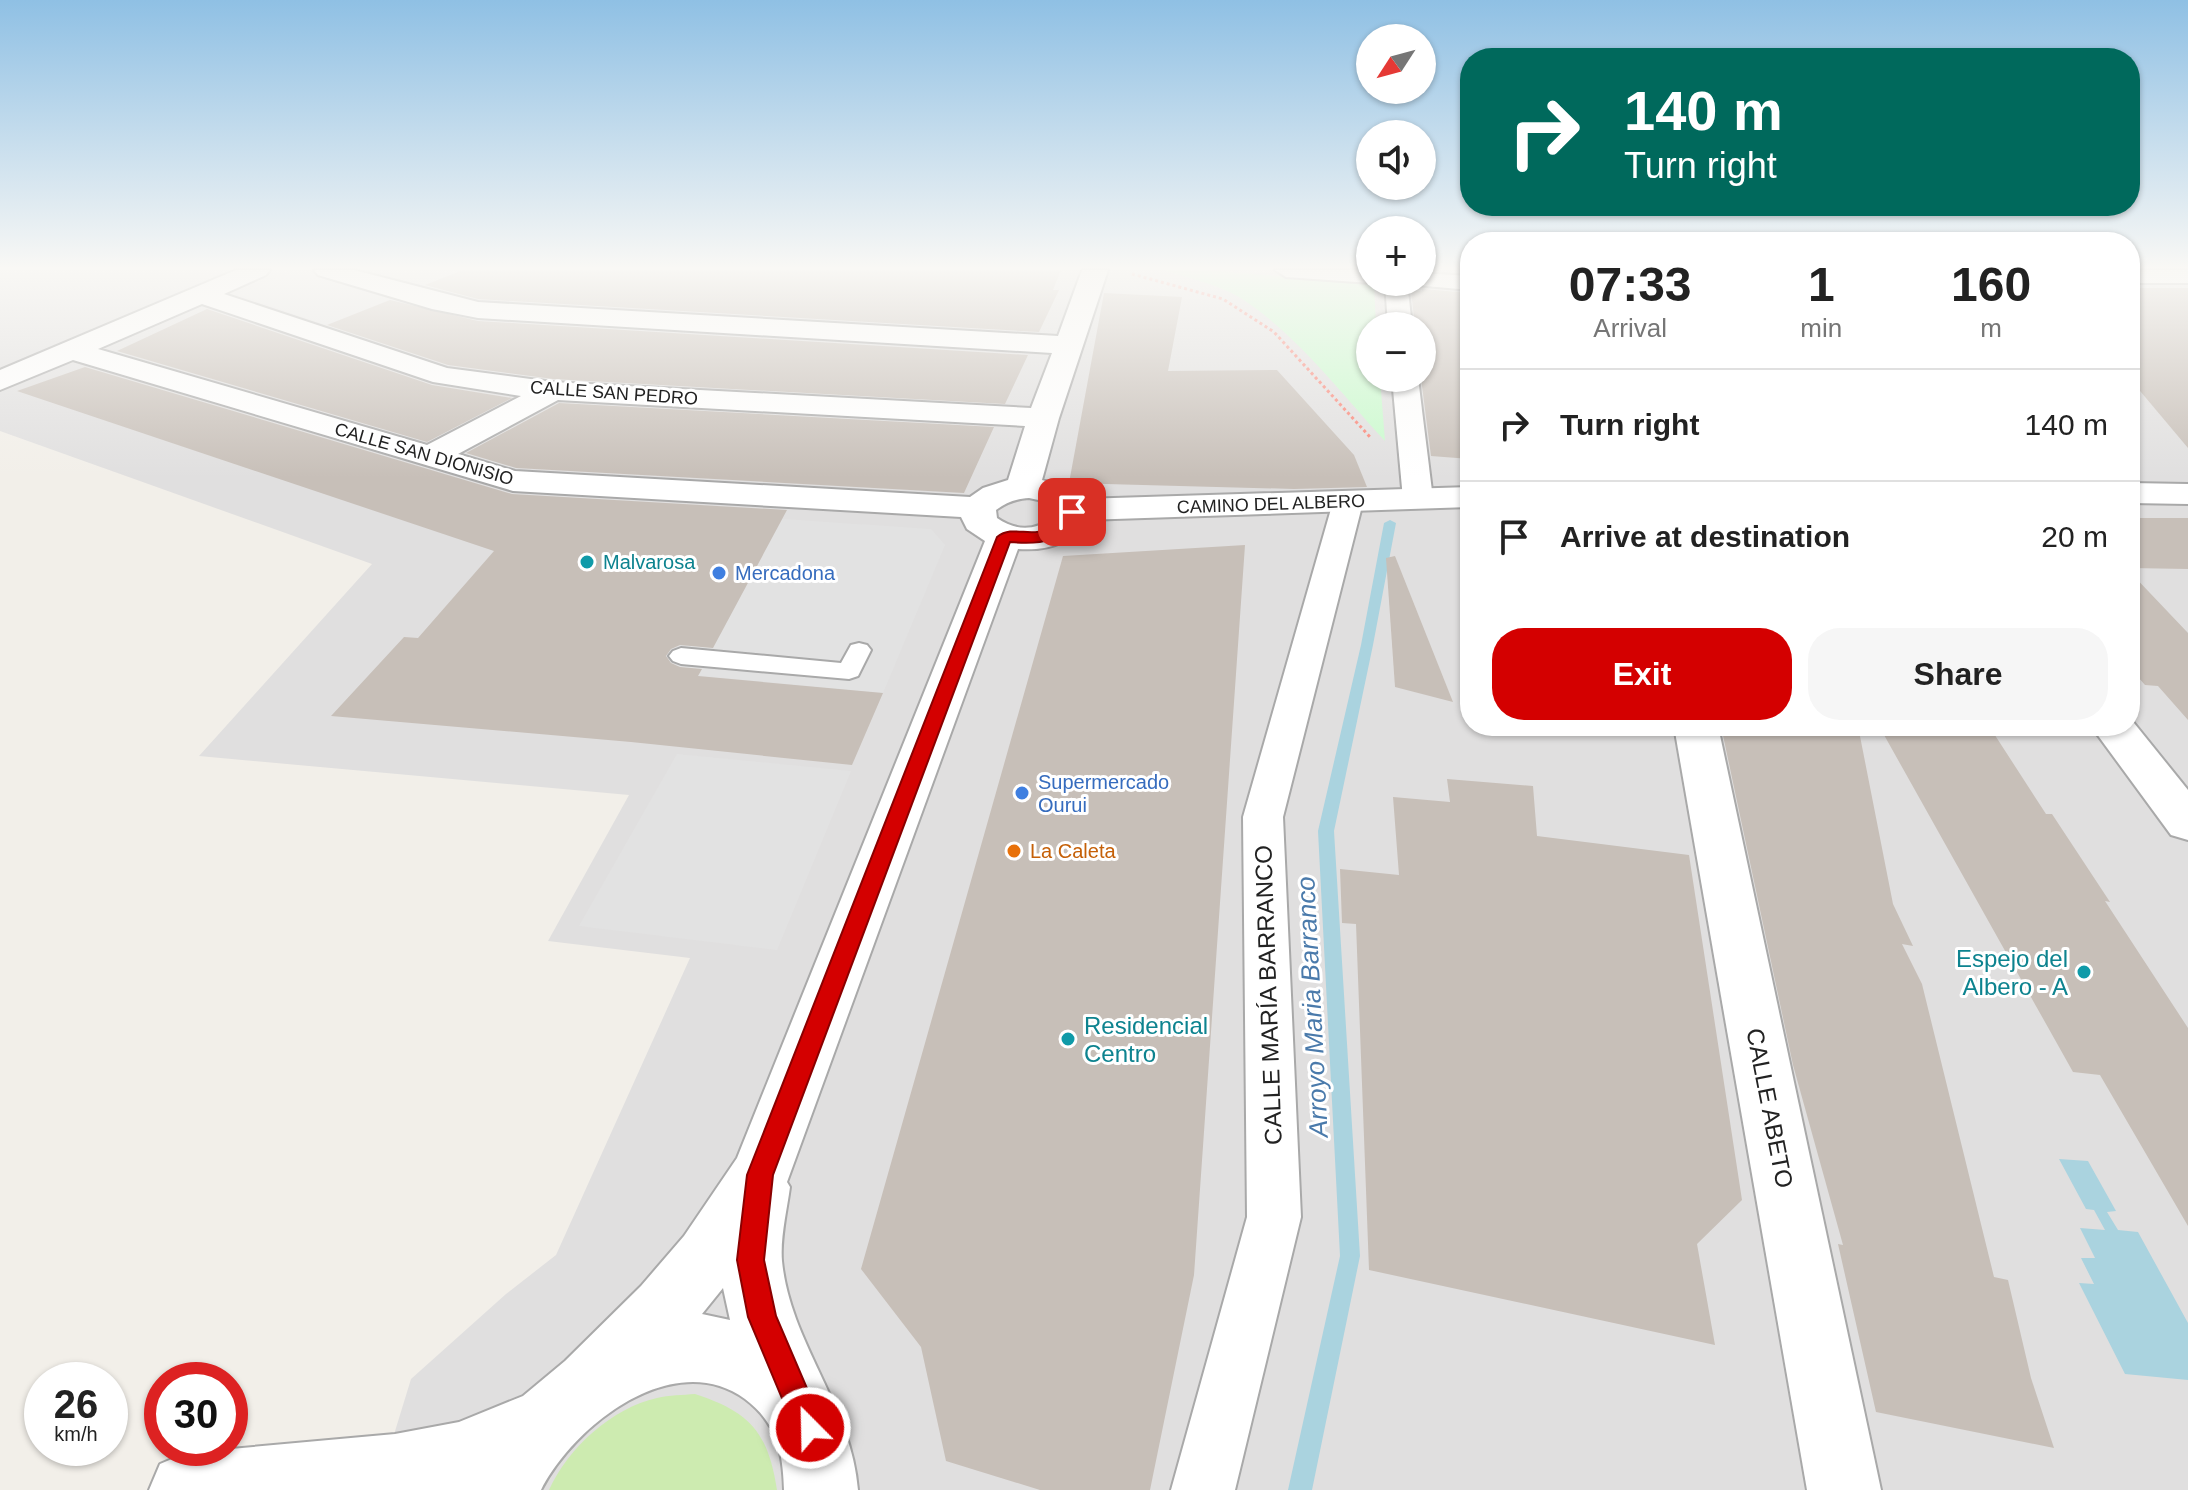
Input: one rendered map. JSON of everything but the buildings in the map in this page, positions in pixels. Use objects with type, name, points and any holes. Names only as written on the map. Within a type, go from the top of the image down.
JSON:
[{"type":"street","points":[[0,381],[94,340]]},
{"type":"street","name":"CALLE SAN PEDRO","points":[[334,340],[443,376],[553,391],[1043,418]]},
{"type":"street","points":[[976,340],[1068,345]]},
{"type":"street","points":[[1023,488],[1070,340]]},
{"type":"street","name":"CALLE SAN DIONISIO","points":[[70,350],[513,481],[992,522],[1028,539],[1054,533],[1070,520],[1071,510]]},
{"type":"street","points":[[431,456],[553,391]]},
{"type":"street","points":[[1383,500],[1402,392]]},
{"type":"street","points":[[820,1459],[762,1317],[750,1260],[760,1175],[992,522],[988,498],[1000,492],[1023,488],[1054,493],[1064,498],[1071,510]]},
{"type":"street","points":[[2140,493],[2188,494]]},
{"type":"street","name":"CAMINO DEL ALBERO","points":[[1071,510],[1460,497]]},
{"type":"street","name":"CALLE MARÍA BARRANCO","points":[[1203,1490],[1274,1217],[1263,817],[1383,500]]},
{"type":"street","name":"CALLE ABETO","points":[[1698,736],[1844,1490]]},
{"type":"street","points":[[2121,736],[2188,823]]},
{"type":"street","points":[[502,1490],[507,1477],[568,1401],[664,1309],[707,1258],[760,1175]]},
{"type":"street","points":[[186,1490],[395,1470],[459,1458],[568,1401],[638,1358],[686,1347],[730,1352],[769,1371],[820,1459]]},
{"type":"lane","points":[[681,656],[849,671],[859,650]]},
{"type":"path","points":[[1281,340],[1374,441],[1391,486],[1383,500]]},
{"type":"shaded area","points":[[0,340],[1356,340],[1356,392],[1436,392],[1436,340],[1460,340],[1460,736],[2140,736],[2140,340],[2188,340],[2188,1490],[377,1490],[411,1379],[506,1294],[556,1255],[690,958],[548,941],[629,795],[199,756],[372,564],[0,431]]},
{"type":"shaded area","points":[[782,519],[931,529],[945,545],[883,693],[671,673],[696,630],[721,633]]},
{"type":"shaded area","points":[[677,754],[851,771],[777,950],[579,926]]},
{"type":"green space","points":[[1292,340],[1356,340],[1356,392],[1381,392],[1385,441]]},
{"type":"green space","points":[[695,1394],[730,1408],[753,1427],[768,1453],[777,1490],[549,1490],[568,1459],[608,1420],[640,1403]]},
{"type":"water","points":[[2059,1159],[2088,1161],[2116,1211],[2107,1212],[2118,1230],[2138,1232],[2188,1323],[2188,1380],[2125,1374],[2079,1283],[2094,1284],[2081,1258],[2095,1258],[2080,1228],[2105,1230],[2094,1210],[2086,1209]]},
{"type":"waterway","name":"Arroyo Maria Barranco","points":[[1300,1490],[1350,1256],[1326,831],[1390,523]]},
{"type":"place","name":"Malvarosa","points":[[587,562]]},
{"type":"place","name":"Mercadona","points":[[719,573]]},
{"type":"place","name":"Supermercado Ourui","points":[[1022,793]]},
{"type":"place","name":"La Caleta","points":[[1014,851]]},
{"type":"place","name":"Espejo del Albero - A","points":[[2084,972]]},
{"type":"place","name":"Residencial Centro","points":[[1068,1039]]},
{"type":"route","points":[[810,1428],[762,1317],[750,1260],[760,1175],[1004,537],[1028,539],[1054,533],[1064,527],[1072,512]]}]
